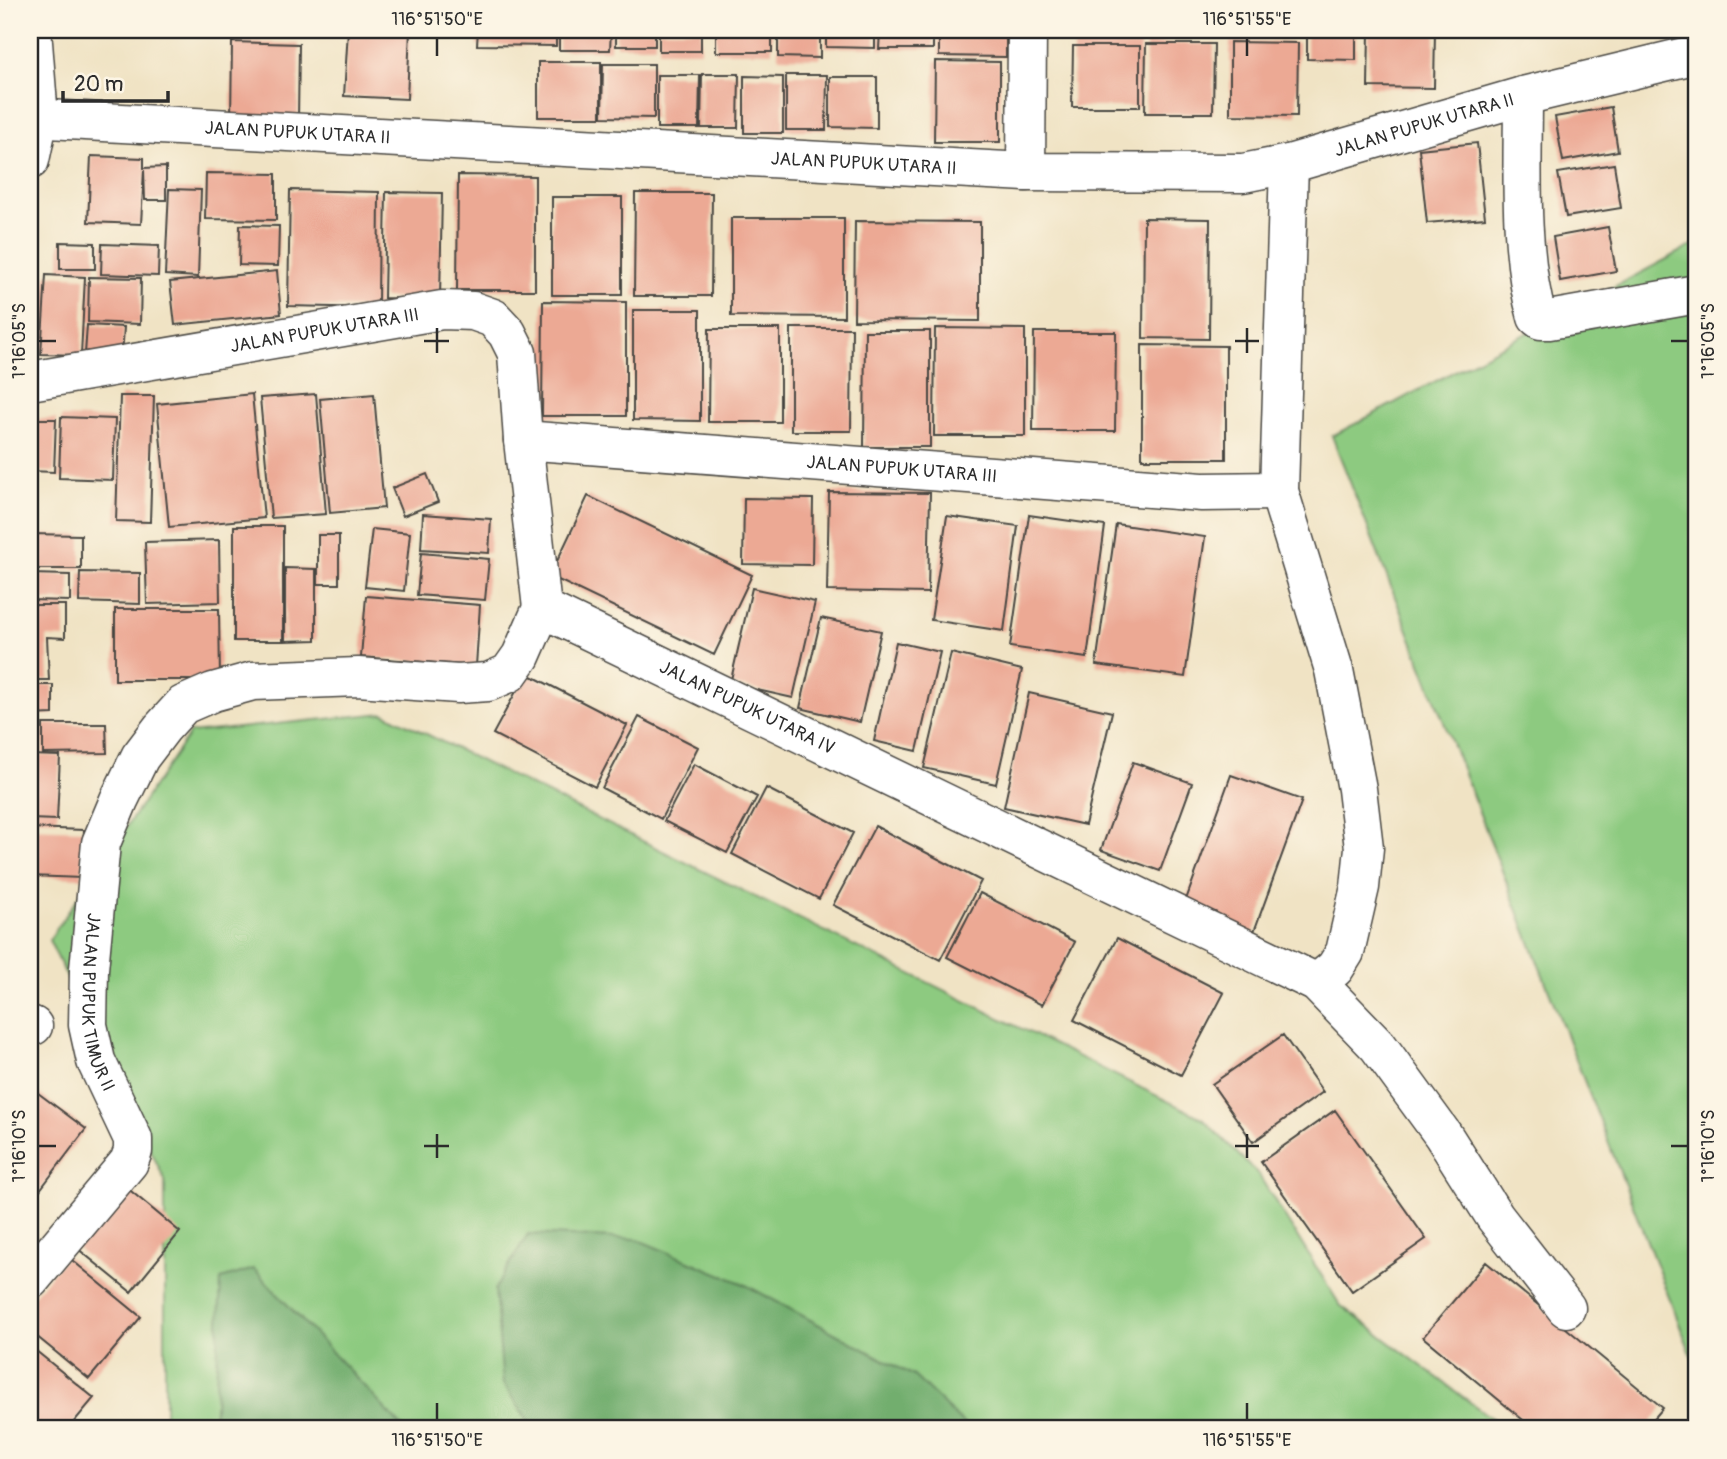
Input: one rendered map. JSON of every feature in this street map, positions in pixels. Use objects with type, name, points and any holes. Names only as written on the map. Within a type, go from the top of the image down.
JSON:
[{"type":"street","points":[[30,160],[34,118],[32,30]]},
{"type":"street","points":[[1026,172],[1027,30]]},
{"type":"street","name":"JALAN PUPUK UTARA II","points":[[34,118],[1026,172],[1243,173],[1289,164],[1683,48]]},
{"type":"street","points":[[1522,96],[1524,217],[1537,317],[1549,320],[1697,294]]},
{"type":"street","points":[[1289,164],[1279,491],[1334,670],[1357,789],[1364,848],[1360,887],[1345,952],[1335,968],[1317,983],[1378,1046],[1443,1135],[1494,1217],[1566,1308]]},
{"type":"street","name":"JALAN PUPUK UTARA III","points":[[30,381],[442,310],[473,312],[493,318],[507,333],[517,353],[523,440],[542,608]]},
{"type":"street","name":"JALAN PUPUK UTARA III","points":[[523,440],[1202,492],[1279,491]]},
{"type":"street","name":"JALAN PUPUK TIMUR II","points":[[30,1280],[129,1162],[133,1151],[133,1139],[96,1061],[88,1025],[93,914],[101,843],[140,757],[183,705],[213,692],[253,681],[358,677],[458,684],[488,682],[509,673],[521,656],[542,608]]},
{"type":"street","name":"JALAN PUPUK UTARA IV","points":[[542,608],[1317,983]]},
{"type":"green space","points":[[1697,243],[1697,1369],[1332,436]]},
{"type":"green space","points":[[384,713],[1202,1118],[1258,1174],[1340,1305],[1506,1429],[165,1429],[165,1180],[49,940],[190,733]]},
{"type":"green space","points":[[528,1234],[636,1239],[744,1284],[914,1376],[969,1429],[534,1429],[503,1384],[495,1289]]},
{"type":"green space","points":[[254,1269],[404,1429],[214,1429],[221,1279]]},
{"type":"building","points":[[348,30],[410,30],[407,99],[344,96]]},
{"type":"building","points":[[478,30],[556,30],[556,46],[477,45]]},
{"type":"building","points":[[559,30],[611,30],[610,50],[559,50]]},
{"type":"building","points":[[616,30],[655,30],[655,46],[616,46]]},
{"type":"building","points":[[659,30],[701,30],[701,51],[659,51]]},
{"type":"building","points":[[716,30],[772,30],[772,52],[716,52]]},
{"type":"building","points":[[778,30],[820,30],[820,58],[778,57]]},
{"type":"building","points":[[826,30],[875,30],[875,48],[826,47]]},
{"type":"building","points":[[880,30],[933,30],[933,49],[879,49]]},
{"type":"building","points":[[939,30],[1006,30],[1006,57],[939,56]]},
{"type":"building","points":[[1068,30],[1126,30],[1126,38],[1068,37]]},
{"type":"building","points":[[1134,30],[1182,30],[1182,33],[1134,33]]},
{"type":"building","points":[[1188,30],[1227,30],[1227,34],[1188,34]]},
{"type":"building","points":[[1238,30],[1290,30],[1290,36],[1238,35]]},
{"type":"building","points":[[1307,30],[1356,30],[1356,60],[1307,59]]},
{"type":"building","points":[[1369,30],[1435,30],[1434,88],[1368,87]]},
{"type":"building","points":[[232,42],[299,44],[298,121],[231,120]]},
{"type":"building","points":[[1230,42],[1298,43],[1297,116],[1230,115]]},
{"type":"building","points":[[1146,44],[1214,44],[1213,113],[1145,113]]},
{"type":"building","points":[[1073,46],[1140,46],[1140,107],[1072,107]]},
{"type":"building","points":[[935,61],[1000,62],[1000,142],[934,142]]},
{"type":"building","points":[[538,62],[601,62],[601,117],[538,117]]},
{"type":"building","points":[[603,64],[654,64],[654,118],[602,117]]},
{"type":"building","points":[[702,74],[739,74],[738,128],[701,128]]},
{"type":"building","points":[[657,75],[700,75],[699,128],[657,128]]},
{"type":"building","points":[[786,75],[827,75],[826,130],[786,130]]},
{"type":"building","points":[[744,76],[783,77],[783,133],[744,133]]},
{"type":"building","points":[[830,77],[877,77],[877,128],[830,127]]},
{"type":"building","points":[[1611,107],[1618,151],[1563,161],[1555,117]]},
{"type":"building","points":[[1477,143],[1485,218],[1427,223],[1419,149]]},
{"type":"building","points":[[91,156],[144,158],[144,168],[166,167],[166,200],[145,200],[144,170],[141,224],[88,222]]},
{"type":"building","points":[[1614,164],[1621,208],[1566,217],[1558,173]]},
{"type":"building","points":[[206,173],[276,174],[276,220],[205,219]]},
{"type":"building","points":[[458,175],[535,176],[535,290],[457,290]]},
{"type":"building","points":[[169,189],[201,190],[198,277],[165,275]]},
{"type":"building","points":[[290,190],[379,192],[378,308],[288,306]]},
{"type":"building","points":[[386,192],[442,193],[440,299],[384,298]]},
{"type":"building","points":[[635,193],[712,193],[711,296],[634,296]]},
{"type":"building","points":[[552,197],[622,197],[622,295],[552,295]]},
{"type":"building","points":[[731,218],[844,218],[844,317],[731,316]]},
{"type":"building","points":[[1144,218],[1210,219],[1209,339],[1143,338]]},
{"type":"building","points":[[855,221],[980,222],[980,321],[854,320]]},
{"type":"building","points":[[240,225],[279,226],[278,266],[239,265]]},
{"type":"building","points":[[1608,227],[1616,271],[1560,281],[1553,237]]},
{"type":"building","points":[[60,242],[95,243],[95,269],[60,269]]},
{"type":"building","points":[[102,244],[159,246],[158,276],[101,274]]},
{"type":"building","points":[[277,271],[281,314],[175,325],[170,282]]},
{"type":"building","points":[[46,275],[85,277],[81,355],[41,354]]},
{"type":"building","points":[[89,277],[141,278],[140,324],[88,322]]},
{"type":"building","points":[[543,301],[626,302],[626,416],[542,416]]},
{"type":"building","points":[[633,310],[700,310],[700,421],[633,420]]},
{"type":"building","points":[[87,325],[124,327],[122,356],[85,354]]},
{"type":"building","points":[[791,328],[852,328],[851,431],[791,431]]},
{"type":"building","points":[[935,328],[1025,329],[1025,436],[934,436]]},
{"type":"building","points":[[709,329],[780,329],[780,422],[708,422]]},
{"type":"building","points":[[865,331],[930,331],[930,447],[864,447]]},
{"type":"building","points":[[1034,332],[1116,332],[1115,431],[1033,431]]},
{"type":"building","points":[[1142,345],[1226,346],[1226,459],[1142,459]]},
{"type":"building","points":[[252,394],[264,518],[169,527],[157,404]]},
{"type":"building","points":[[316,394],[326,514],[271,518],[260,398]]},
{"type":"building","points":[[374,394],[384,508],[330,513],[320,399]]},
{"type":"building","points":[[120,396],[154,396],[150,522],[116,521]]},
{"type":"building","points":[[61,417],[115,419],[113,480],[59,478]]},
{"type":"building","points":[[30,419],[56,419],[54,472],[30,471]]},
{"type":"building","points":[[427,474],[438,502],[403,516],[392,488]]},
{"type":"building","points":[[829,492],[930,493],[928,593],[827,591]]},
{"type":"building","points":[[588,496],[752,575],[714,655],[550,576]]},
{"type":"building","points":[[744,498],[813,499],[812,565],[743,564]]},
{"type":"building","points":[[423,514],[491,519],[489,553],[421,549]]},
{"type":"building","points":[[1029,515],[1105,526],[1087,658],[1010,647]]},
{"type":"building","points":[[947,516],[1018,526],[1004,631],[931,620]]},
{"type":"building","points":[[1116,524],[1205,537],[1185,677],[1096,665]]},
{"type":"building","points":[[234,526],[283,526],[283,641],[234,641]]},
{"type":"building","points":[[372,529],[410,533],[404,591],[365,587]]},
{"type":"building","points":[[30,534],[81,535],[81,569],[30,569]]},
{"type":"building","points":[[318,535],[339,535],[339,584],[318,584]]},
{"type":"building","points":[[219,540],[220,602],[147,604],[145,542]]},
{"type":"building","points":[[421,553],[489,559],[485,600],[417,595]]},
{"type":"building","points":[[285,568],[316,569],[316,640],[285,641]]},
{"type":"building","points":[[80,572],[140,573],[140,604],[79,602]]},
{"type":"building","points":[[30,574],[70,575],[70,601],[30,600]]},
{"type":"building","points":[[752,588],[815,602],[793,698],[730,684]]},
{"type":"building","points":[[366,596],[480,605],[476,666],[361,657]]},
{"type":"building","points":[[30,605],[65,605],[65,638],[47,637],[49,680],[30,680]]},
{"type":"building","points":[[115,609],[219,609],[220,680],[115,680]]},
{"type":"building","points":[[821,618],[881,631],[860,722],[800,708]]},
{"type":"building","points":[[896,642],[940,652],[917,751],[874,741]]},
{"type":"building","points":[[951,653],[1022,670],[996,784],[924,768]]},
{"type":"building","points":[[526,673],[627,725],[595,787],[493,734]]},
{"type":"building","points":[[30,685],[53,685],[53,714],[30,715]]},
{"type":"building","points":[[1029,693],[1112,712],[1085,825],[1004,807]]},
{"type":"building","points":[[639,717],[698,747],[661,819],[602,788]]},
{"type":"building","points":[[30,718],[38,718],[38,745],[30,745]]},
{"type":"building","points":[[43,724],[106,724],[107,753],[43,754]]},
{"type":"building","points":[[30,755],[60,756],[57,820],[30,819]]},
{"type":"building","points":[[1133,762],[1192,783],[1160,871],[1101,850]]},
{"type":"building","points":[[694,764],[757,797],[727,853],[664,821]]},
{"type":"building","points":[[1231,775],[1302,800],[1252,937],[1182,911]]},
{"type":"building","points":[[766,788],[853,833],[819,899],[732,854]]},
{"type":"building","points":[[875,826],[981,881],[940,960],[833,905]]},
{"type":"building","points":[[30,828],[84,830],[82,878],[30,876]]},
{"type":"building","points":[[980,893],[1075,942],[1042,1005],[947,957]]},
{"type":"building","points":[[1117,938],[1224,993],[1181,1075],[1074,1020]]},
{"type":"building","points":[[1283,1035],[1323,1092],[1253,1142],[1212,1084]]},
{"type":"building","points":[[30,1087],[86,1129],[30,1203]]},
{"type":"building","points":[[1335,1110],[1426,1239],[1352,1291],[1261,1162]]},
{"type":"building","points":[[126,1187],[180,1232],[131,1292],[77,1248]]},
{"type":"building","points":[[67,1256],[141,1317],[89,1379],[30,1331],[30,1300]]},
{"type":"building","points":[[1486,1262],[1663,1408],[1645,1429],[1534,1429],[1423,1337]]},
{"type":"building","points":[[30,1346],[94,1398],[68,1429],[30,1429]]}]
